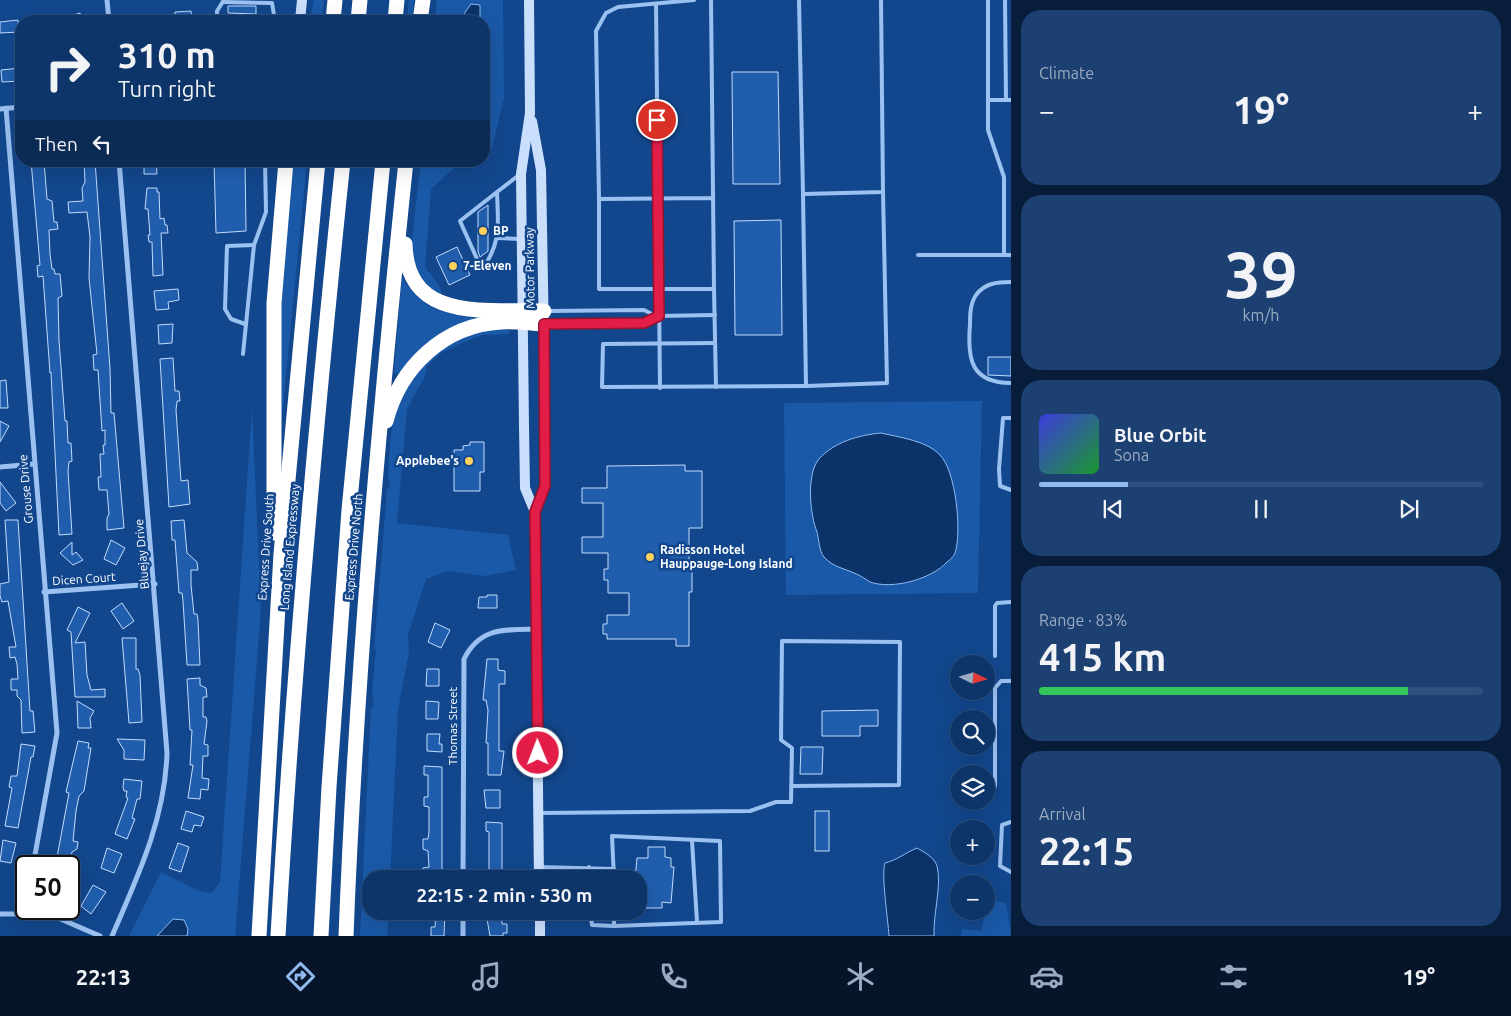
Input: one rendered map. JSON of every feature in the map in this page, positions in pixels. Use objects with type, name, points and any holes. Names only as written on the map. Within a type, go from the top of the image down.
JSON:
[{"type":"highway","points":[[334,15],[335,0]]},
{"type":"highway","points":[[396,15],[397,0]]},
{"type":"highway","points":[[421,15],[423,0]]},
{"type":"highway","points":[[359,15],[360,1]]},
{"type":"highway","points":[[275,630],[273,559],[273,337],[285,167]]},
{"type":"highway","name":"Express Drive South","points":[[258,936],[275,630],[292,425],[317,167]]},
{"type":"highway","name":"Long Island Expressway","points":[[278,936],[298,629],[322,362],[342,167]]},
{"type":"highway","points":[[321,936],[329,787],[349,510],[382,167]]},
{"type":"highway","name":"Express Drive North","points":[[346,936],[358,696],[376,461],[406,167]]},
{"type":"highway","points":[[404,185],[405,259],[409,273],[416,285],[433,300],[445,305],[544,317]]},
{"type":"highway","points":[[376,461],[389,412],[398,390],[412,368],[428,351],[445,338],[464,329],[524,316]]},
{"type":"main road","points":[[301,15],[302,0]]},
{"type":"main road","name":"Motor Parkway","points":[[528,0],[530,113],[521,174],[525,488],[535,512],[539,867]]},
{"type":"main road","name":"Motor Parkway","points":[[530,113],[541,170],[544,317],[545,486],[535,512]]},
{"type":"main road","points":[[540,920],[540,936]]},
{"type":"street","points":[[107,0],[108,15]]},
{"type":"street","name":"Grouse Drive","points":[[3,109],[57,733],[35,855]]},
{"type":"street","name":"Bluejay Drive","points":[[112,936],[155,833],[166,776],[166,731],[120,167]]},
{"type":"street","points":[[0,467],[34,464]]},
{"type":"street","name":"Dicen Court","points":[[44,592],[155,584]]},
{"type":"street","name":"Thomas Street","points":[[463,870],[464,659],[476,639],[490,633],[537,629]]},
{"type":"street","points":[[0,914],[15,913]]},
{"type":"street","points":[[63,920],[100,936]]},
{"type":"street","points":[[463,920],[463,936]]},
{"type":"lane","points":[[694,0],[618,7],[606,12],[596,31],[599,289],[714,289]]},
{"type":"lane","points":[[711,0],[716,387]]},
{"type":"lane","points":[[799,0],[806,386]]},
{"type":"lane","points":[[715,343],[603,344],[602,388],[806,386],[887,383],[881,0]]},
{"type":"lane","points":[[988,0],[988,130],[1004,177],[1004,255]]},
{"type":"lane","points":[[988,100],[1008,100],[1005,0]]},
{"type":"lane","points":[[217,15],[217,11],[224,1],[272,3],[274,15]]},
{"type":"lane","points":[[656,4],[660,388]]},
{"type":"lane","points":[[243,354],[254,245],[266,212],[264,167]]},
{"type":"lane","points":[[497,192],[498,238],[491,258],[482,270],[460,221],[497,192],[521,174]]},
{"type":"lane","points":[[803,194],[883,192]]},
{"type":"lane","points":[[599,200],[713,198]]},
{"type":"lane","points":[[498,238],[523,239]]},
{"type":"lane","points":[[245,324],[230,319],[225,309],[227,246],[254,245]]},
{"type":"lane","points":[[918,255],[1011,255]]},
{"type":"lane","points":[[1011,282],[991,283],[976,295],[972,305],[969,345],[970,354],[977,372],[989,381],[1011,383]]},
{"type":"lane","points":[[544,317],[644,310],[658,316],[715,315]]},
{"type":"lane","points":[[544,317],[644,323],[658,316]]},
{"type":"lane","points":[[1011,418],[1002,418],[998,469],[1000,486],[1011,490]]},
{"type":"lane","points":[[995,655],[995,606],[997,603],[1011,602]]},
{"type":"lane","points":[[538,813],[750,811],[776,802],[791,802],[792,748],[781,740],[782,641],[900,642],[900,785],[792,786]]},
{"type":"lane","points":[[995,765],[995,688],[1001,681],[1011,681]]},
{"type":"lane","points":[[1011,822],[1002,825],[1000,866],[1011,872]]},
{"type":"lane","points":[[539,867],[614,870],[612,836],[720,841],[720,922],[614,926],[592,925],[591,920]]},
{"type":"lane","points":[[692,841],[697,922]]},
{"type":"lane","points":[[614,920],[614,926]]},
{"type":"shaded area","points":[[314,0],[324,0],[323,15],[311,15]]},
{"type":"shaded area","points":[[409,0],[414,0],[413,15],[408,15]]},
{"type":"shaded area","points":[[437,0],[503,0],[504,98],[492,148],[490,149],[490,15],[480,15],[480,6],[467,15],[436,15]]},
{"type":"shaded area","points":[[471,4],[480,5],[480,15],[463,15]]},
{"type":"shaded area","points":[[292,167],[306,167],[279,447],[277,317]]},
{"type":"shaded area","points":[[420,167],[455,167],[431,189],[425,267],[441,290],[441,299],[419,279],[411,248]]},
{"type":"shaded area","points":[[402,278],[423,302],[431,307],[448,313],[470,315],[474,319],[441,335],[414,357],[398,375],[394,372]]},
{"type":"shaded area","points":[[500,328],[510,331],[508,334],[483,335],[441,353],[427,366],[425,376],[407,409],[397,523],[508,535],[516,570],[484,576],[448,571],[426,579],[408,635],[409,652],[398,710],[390,870],[363,870],[371,707],[374,707],[372,692],[376,650],[374,649],[387,489],[390,488],[390,446],[394,422],[400,401],[422,365],[437,352],[455,341],[476,333]]},
{"type":"shaded area","points":[[982,401],[978,593],[786,595],[784,403]]},
{"type":"shaded area","points":[[252,408],[261,610],[235,936],[187,936],[188,929],[173,919],[157,936],[129,936],[161,872],[199,891],[212,893],[220,882]]},
{"type":"shaded area","points":[[881,433],[921,443],[935,450],[940,455],[946,463],[950,474],[958,517],[957,543],[955,553],[951,559],[922,578],[889,585],[870,582],[838,567],[824,557],[820,548],[810,495],[812,474],[819,459],[825,453],[847,440]]},
{"type":"shaded area","points":[[917,848],[931,857],[937,866],[938,891],[934,936],[889,936],[884,887],[885,863]]},
{"type":"shaded area","points":[[362,894],[362,920],[388,920],[387,936],[360,936]]},
{"type":"shaded area","points":[[995,901],[1006,903],[1011,936],[961,936],[962,929],[981,931],[984,920],[995,920]]},
{"type":"shaded area","points":[[173,919],[184,920],[188,929],[187,936],[157,936]]},
{"type":"building","points":[[228,6],[256,6],[256,14],[228,13]]},
{"type":"building","points":[[191,11],[191,15],[175,15],[175,12]]},
{"type":"building","points":[[15,20],[15,32],[0,33],[0,22]]},
{"type":"building","points":[[15,69],[15,81],[2,82],[1,70]]},
{"type":"building","points":[[732,72],[778,72],[780,184],[733,184]]},
{"type":"building","points":[[32,167],[44,167],[47,199],[52,201],[54,222],[57,222],[58,229],[49,230],[50,254],[52,269],[54,269],[55,274],[60,274],[62,296],[58,298],[59,340],[65,421],[67,421],[68,443],[71,443],[72,461],[69,462],[68,471],[72,534],[59,535],[51,372],[43,276],[38,277],[37,266],[40,265]]},
{"type":"building","points":[[84,167],[95,167],[110,369],[111,413],[114,413],[124,528],[107,530],[109,514],[107,490],[99,490],[98,477],[101,477],[100,454],[104,454],[105,430],[102,431],[98,370],[94,370],[93,355],[97,354],[89,278],[90,237],[87,212],[69,213],[68,202],[83,201],[82,188],[85,182]]},
{"type":"building","points":[[144,167],[156,167],[157,174],[144,174]]},
{"type":"building","points":[[214,167],[245,167],[246,231],[216,233]]},
{"type":"building","points":[[147,188],[157,188],[157,192],[159,192],[160,219],[164,218],[165,225],[167,225],[168,233],[161,233],[163,275],[153,276],[152,242],[149,242],[148,235],[150,235],[148,209],[145,209]]},
{"type":"building","name":"BP","points":[[488,205],[488,251],[480,257],[478,251],[478,212]]},
{"type":"building","points":[[781,220],[782,335],[735,335],[734,221]]},
{"type":"building","name":"7-Eleven","points":[[457,247],[470,275],[449,285],[436,257]]},
{"type":"building","points":[[178,289],[179,300],[168,302],[169,309],[156,310],[154,291]]},
{"type":"building","points":[[173,324],[172,343],[159,344],[158,325]]},
{"type":"building","points":[[988,357],[1011,357],[1011,376],[988,375]]},
{"type":"building","points":[[173,358],[175,391],[179,391],[180,401],[177,401],[176,410],[181,481],[188,480],[190,504],[169,507],[160,359]]},
{"type":"building","points":[[6,380],[8,408],[0,408],[0,381]]},
{"type":"building","points":[[0,421],[9,426],[0,442]]},
{"type":"building","name":"Applebee's","points":[[470,442],[484,442],[484,472],[480,472],[480,491],[454,491],[454,450],[463,450],[463,446],[470,445]]},
{"type":"building","name":"Radisson Hotel Hauppauge-Long Island","points":[[685,465],[685,471],[702,471],[702,528],[689,528],[692,592],[689,592],[689,646],[676,646],[676,639],[607,639],[607,634],[603,634],[603,624],[607,624],[607,615],[629,615],[629,593],[608,593],[608,580],[604,580],[604,569],[608,569],[608,553],[582,553],[582,537],[603,537],[603,503],[582,503],[582,488],[607,488],[607,466]]},
{"type":"building","points":[[0,482],[16,503],[6,511],[0,503]]},
{"type":"building","points":[[5,520],[18,520],[30,711],[33,711],[35,732],[22,733],[21,700],[17,696],[17,690],[11,690],[11,679],[18,679],[17,664],[15,657],[10,658],[9,647],[16,647],[8,601],[2,602],[0,596],[0,584],[9,582]]},
{"type":"building","points":[[184,520],[187,553],[197,562],[198,570],[191,570],[191,585],[194,614],[197,614],[198,620],[200,665],[187,665],[183,601],[182,593],[179,593],[175,540],[172,540],[171,521]]},
{"type":"building","points":[[111,540],[125,548],[116,565],[104,559]]},
{"type":"building","points":[[72,542],[72,555],[76,552],[83,560],[73,565],[60,553]]},
{"type":"building","points":[[487,595],[497,595],[497,608],[478,608],[479,597],[487,597]]},
{"type":"building","points":[[122,603],[134,621],[123,629],[111,611]]},
{"type":"building","points":[[78,607],[90,613],[75,643],[85,642],[87,675],[91,690],[105,689],[105,697],[75,697],[71,632],[67,630]]},
{"type":"building","points":[[435,623],[450,630],[441,648],[428,642]]},
{"type":"building","points":[[122,638],[136,638],[136,669],[138,669],[140,675],[142,722],[129,723]]},
{"type":"building","points":[[487,659],[498,659],[498,670],[505,671],[505,684],[499,684],[499,751],[504,751],[501,775],[488,775],[488,743],[486,743],[488,710],[486,700],[483,700]]},
{"type":"building","points":[[427,669],[439,669],[439,686],[426,686]]},
{"type":"building","points":[[200,678],[200,685],[206,688],[207,697],[203,697],[203,717],[206,717],[207,721],[204,744],[208,745],[208,756],[203,756],[202,778],[209,779],[208,790],[201,789],[200,799],[188,798],[193,765],[190,765],[192,730],[190,730],[187,679]]},
{"type":"building","points":[[77,701],[94,711],[90,718],[91,728],[78,728]]},
{"type":"building","points":[[426,701],[439,702],[438,719],[426,719]]},
{"type":"building","points":[[878,710],[878,726],[860,726],[860,736],[822,736],[822,711]]},
{"type":"building","points":[[427,734],[440,734],[439,744],[442,744],[442,752],[427,751]]},
{"type":"building","points":[[117,739],[145,740],[144,760],[124,759],[124,750]]},
{"type":"building","points":[[78,741],[89,743],[88,748],[91,748],[84,791],[79,796],[76,811],[73,841],[78,842],[77,849],[72,852],[71,855],[57,855],[69,793],[66,792]]},
{"type":"building","points":[[21,744],[35,746],[33,757],[31,757],[18,828],[5,826],[12,788],[9,787],[11,776],[17,776]]},
{"type":"building","points":[[801,747],[823,747],[822,774],[800,774]]},
{"type":"building","points":[[424,766],[442,767],[442,870],[423,870],[423,868],[429,867],[428,851],[423,849],[423,839],[428,839],[429,832],[429,807],[424,806],[424,797],[428,797],[428,775],[424,775]]},
{"type":"building","points":[[124,779],[142,781],[140,799],[137,799],[132,818],[135,819],[127,839],[115,834],[128,798],[126,797],[127,791],[124,791],[123,787]]},
{"type":"building","points":[[484,790],[500,790],[500,808],[486,808]]},
{"type":"building","points":[[186,811],[204,817],[201,826],[194,825],[192,832],[181,829]]},
{"type":"building","points":[[815,811],[829,811],[829,851],[815,851]]},
{"type":"building","points":[[486,822],[502,823],[502,870],[489,870],[489,832],[486,831]]},
{"type":"building","points":[[3,840],[16,843],[11,863],[0,861]]},
{"type":"building","points":[[178,843],[189,847],[181,872],[169,868]]},
{"type":"building","points":[[648,847],[665,847],[665,857],[671,858],[671,867],[674,867],[671,903],[662,902],[662,908],[647,908],[647,870],[636,870],[637,858],[648,858]]},
{"type":"building","points":[[107,848],[122,854],[114,873],[101,868]]},
{"type":"building","points":[[93,885],[106,892],[91,914],[81,906]]},
{"type":"building","points":[[435,920],[445,920],[444,936],[431,936],[431,927],[435,927]]},
{"type":"building","points":[[487,920],[502,920],[502,924],[507,924],[507,933],[503,933],[503,936],[490,936]]},
{"type":"place","name":"BP","points":[[483,231]]},
{"type":"place","name":"7-Eleven","points":[[453,266]]},
{"type":"place","name":"Applebee's","points":[[469,461]]},
{"type":"place","name":"Radisson Hotel Hauppauge-Long Island","points":[[650,557]]},
{"type":"route","points":[[538,753],[535,512],[545,486],[544,324],[644,323],[659,316],[657,120]]}]
